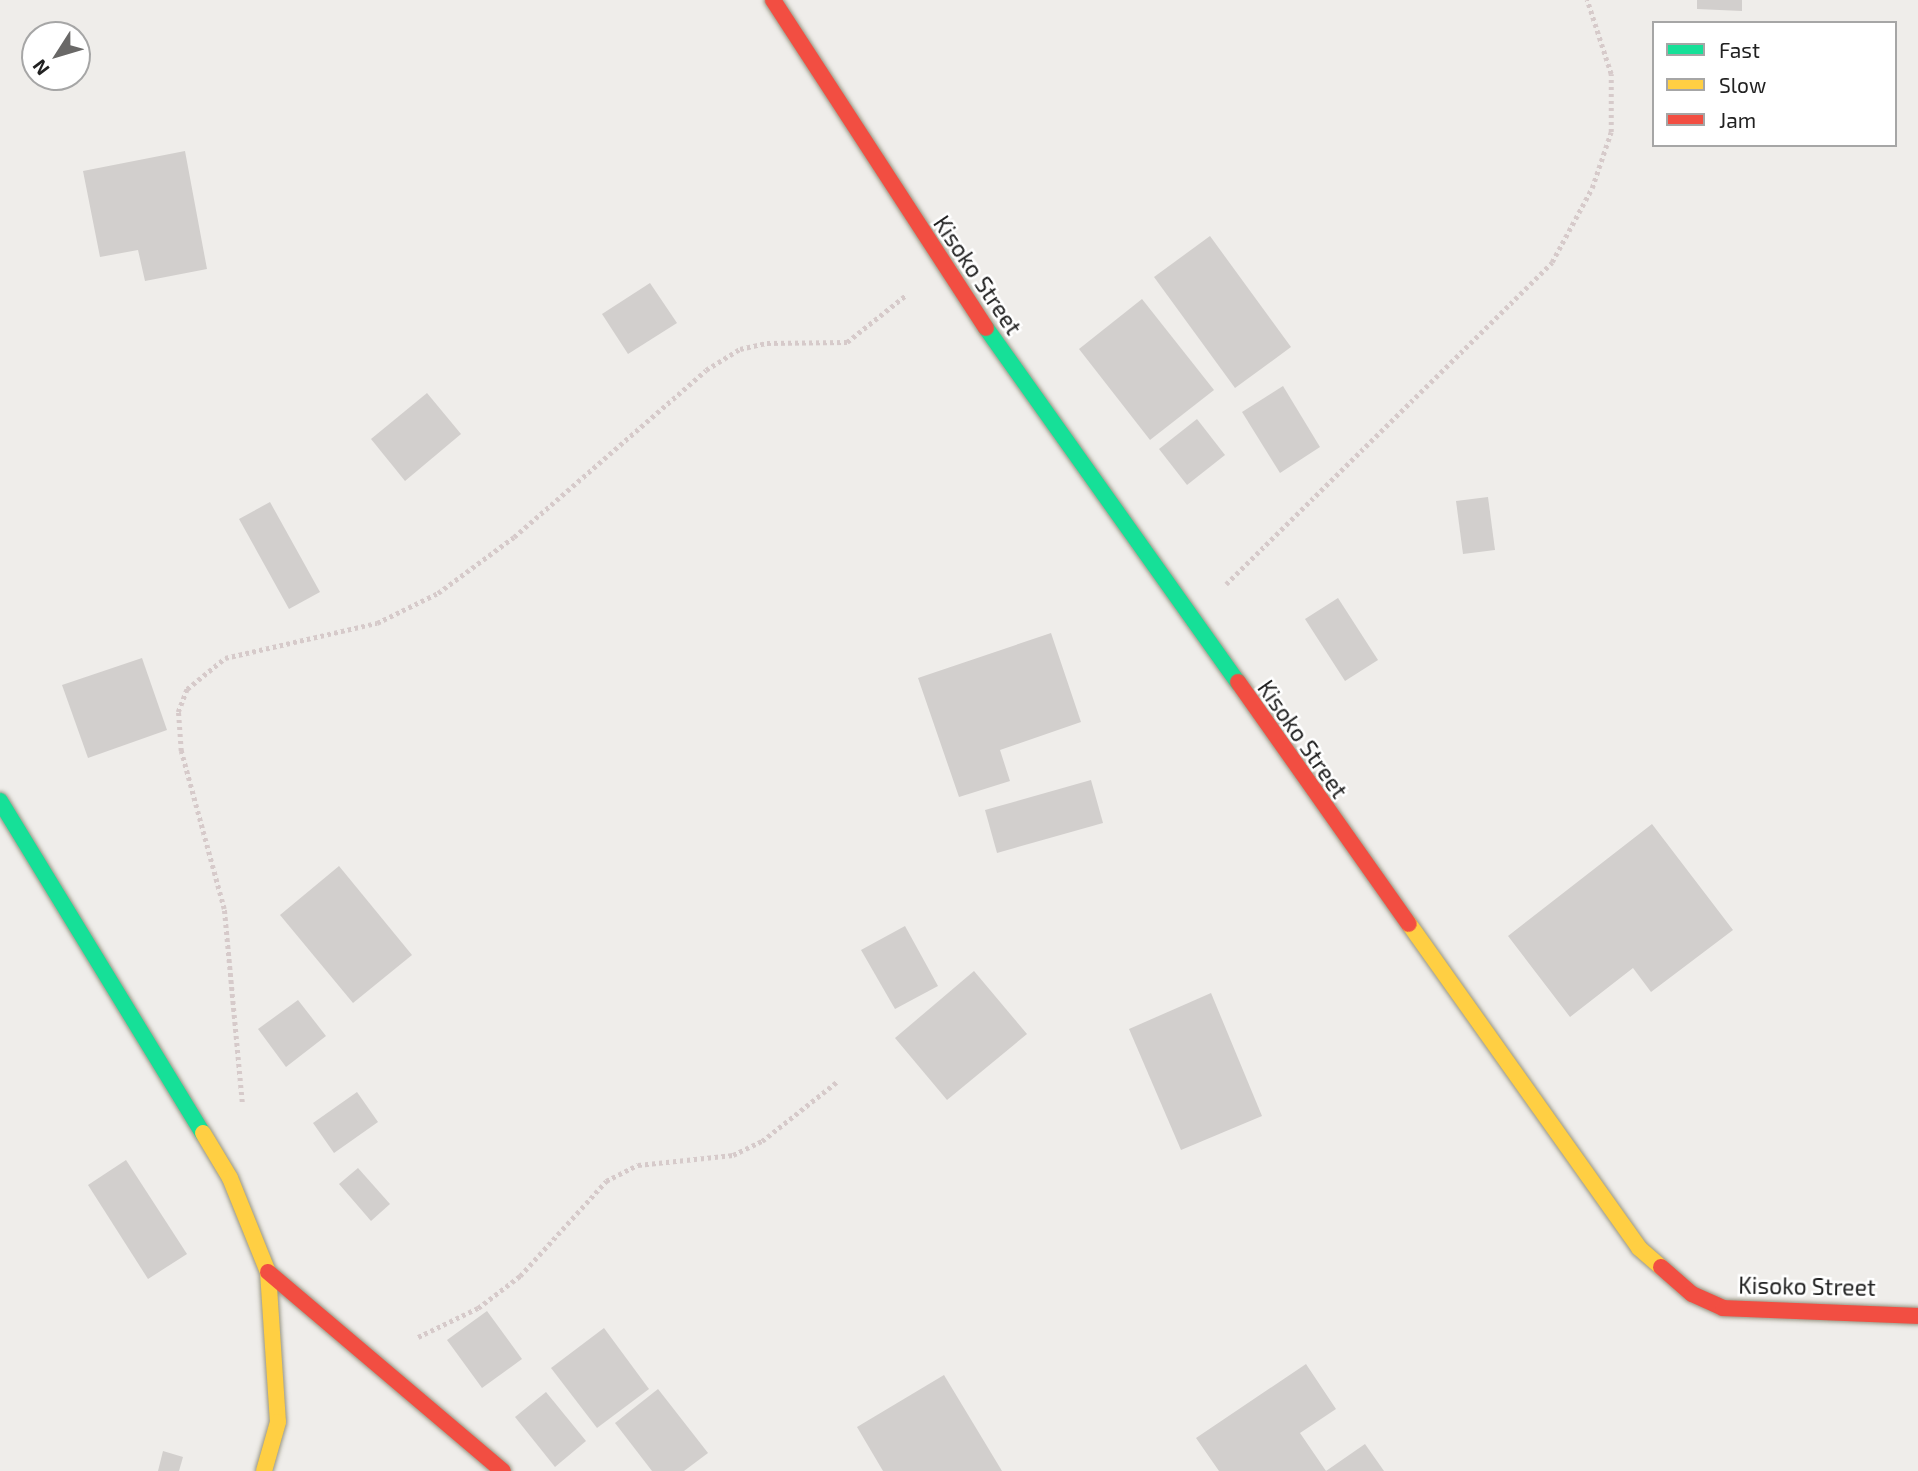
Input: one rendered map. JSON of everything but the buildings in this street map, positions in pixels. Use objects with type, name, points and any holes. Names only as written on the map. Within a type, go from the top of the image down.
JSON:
[{"type":"street","name":"Kisoko Street","points":[[773,0],[941,264],[1189,618],[1639,1248],[1692,1294],[1723,1308],[1918,1316]]},
{"type":"street","points":[[0,801],[230,1178],[268,1272],[278,1422],[264,1471]]},
{"type":"street","points":[[268,1272],[371,1354],[502,1471]]},
{"type":"path","points":[[1189,618],[1552,262],[1592,188],[1611,132],[1611,74],[1587,0]]},
{"type":"path","points":[[240,1118],[238,1014],[223,908],[181,751],[178,712],[187,689],[225,658],[377,623],[438,593],[514,537],[706,370],[740,349],[767,343],[848,342],[941,264]]},
{"type":"path","points":[[371,1354],[440,1330],[478,1308],[520,1276],[606,1181],[638,1165],[733,1156],[762,1141],[838,1081]]},
{"type":"traffic: fast","points":[[986,328],[1238,682]]},
{"type":"traffic: fast","points":[[0,801],[203,1133]]},
{"type":"traffic: slow","points":[[1409,924],[1639,1248],[1661,1267]]},
{"type":"traffic: slow","points":[[203,1133],[230,1178],[268,1272],[278,1422],[264,1471]]},
{"type":"traffic: jam","points":[[773,0],[986,328]]},
{"type":"traffic: jam","points":[[1238,682],[1409,924]]},
{"type":"traffic: jam","points":[[1661,1267],[1692,1294],[1723,1308],[1918,1316]]},
{"type":"traffic: jam","points":[[268,1272],[503,1471]]}]
